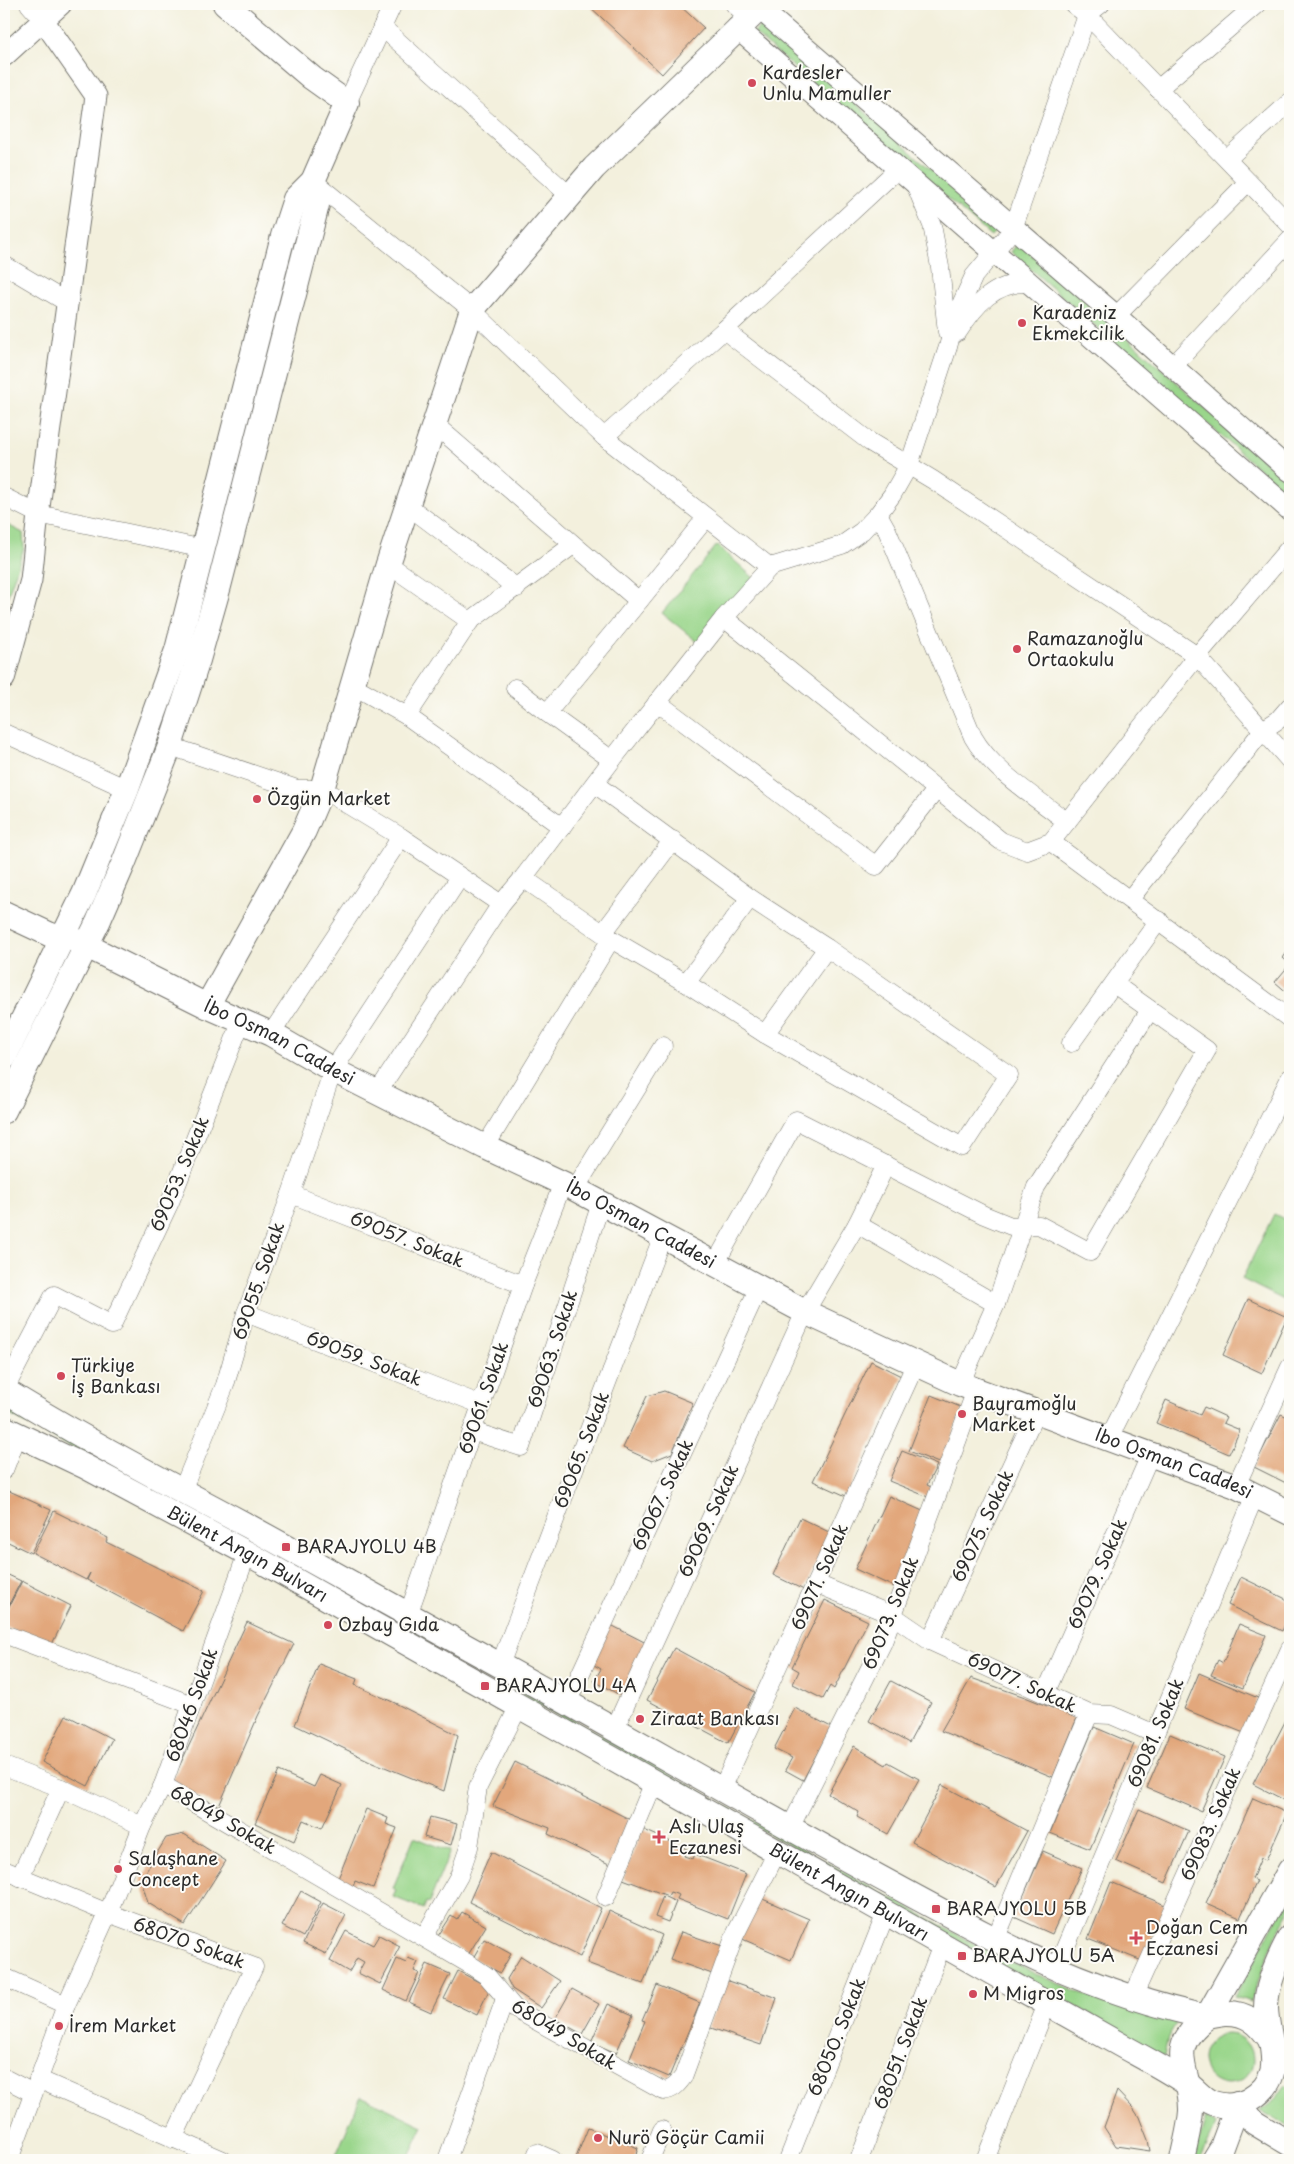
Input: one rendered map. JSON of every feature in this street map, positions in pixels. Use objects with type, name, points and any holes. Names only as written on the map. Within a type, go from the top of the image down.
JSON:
[{"type":"main road","points":[[4,1058],[84,894],[127,789],[177,650],[283,236],[295,199],[313,181],[347,103],[312,78],[224,4]]},
{"type":"main road","points":[[207,1006],[304,831],[322,789],[354,686],[388,564],[433,423],[472,310],[594,168],[749,12]]},
{"type":"main road","points":[[4,1111],[87,946],[124,862],[170,746],[198,660],[219,586],[311,229],[317,205],[313,181]]},
{"type":"main road","name":"İbo Osman Caddesi","points":[[4,913],[52,936],[65,935],[207,1006],[271,1034],[377,1093],[485,1147],[569,1186],[804,1312],[968,1387],[1151,1453],[1246,1490],[1290,1513]]},
{"type":"main road","name":"Bülent Angın Bulvarı","points":[[4,1390],[103,1449],[500,1665],[721,1790],[995,1940],[1056,1970],[1132,1998],[1207,2017],[1222,2013],[1237,2013],[1251,2018],[1263,2028],[1290,2067]]},
{"type":"main road","name":"Bülent Angın Bulvarı","points":[[11,1431],[86,1467],[519,1706],[1188,2084],[1199,2096],[1212,2103],[1228,2106],[1238,2104]]},
{"type":"main road","points":[[1182,2160],[1191,2111],[1188,2084],[1182,2069],[1182,2054],[1186,2038],[1195,2026],[1207,2017],[1244,1955],[1290,1870]]},
{"type":"main road","points":[[1238,2104],[1257,2095],[1268,2084],[1274,2070],[1274,2055],[1266,2007],[1276,1964],[1290,1936]]},
{"type":"main road","points":[[1238,2104],[1255,2123],[1290,2144]]},
{"type":"main road","points":[[1214,2160],[1222,2148],[1238,2104]]},
{"type":"street","points":[[4,679],[31,580],[38,514],[96,96],[43,20],[29,4]]},
{"type":"street","points":[[4,56],[61,4]]},
{"type":"street","points":[[347,103],[394,4]]},
{"type":"street","points":[[1073,4],[1087,15],[1226,160],[1289,222]]},
{"type":"street","points":[[377,1093],[501,904],[724,618],[770,567],[842,546],[862,531],[892,495],[909,465],[948,347],[957,313],[974,276],[1012,229],[1087,15],[1101,4]]},
{"type":"street","points":[[1158,89],[1257,4]]},
{"type":"street","points":[[749,12],[898,169],[1290,510]]},
{"type":"street","points":[[749,12],[1116,316],[1290,471]]},
{"type":"street","points":[[382,27],[570,196]]},
{"type":"street","points":[[1226,160],[1290,102]]},
{"type":"street","points":[[604,437],[724,330],[898,169]]},
{"type":"street","points":[[313,181],[472,310],[604,437],[770,567]]},
{"type":"street","points":[[1116,316],[1248,182]]},
{"type":"street","points":[[915,184],[933,234],[940,267],[948,347]]},
{"type":"street","points":[[1172,367],[1290,240]]},
{"type":"street","points":[[4,265],[68,303]]},
{"type":"street","points":[[948,347],[973,309],[994,291],[1016,282],[1030,283]]},
{"type":"street","points":[[724,330],[870,442],[909,465],[1197,656],[1290,761]]},
{"type":"street","points":[[433,423],[640,601]]},
{"type":"street","points":[[4,497],[38,514],[204,549]]},
{"type":"street","points":[[407,505],[517,588]]},
{"type":"street","points":[[878,514],[887,530],[980,750],[998,768],[1067,822]]},
{"type":"street","points":[[547,713],[706,518]]},
{"type":"street","points":[[407,716],[470,621],[573,545]]},
{"type":"street","points":[[724,618],[1001,841],[1027,851],[1051,842],[1197,656],[1290,546]]},
{"type":"street","points":[[388,564],[470,621]]},
{"type":"street","points":[[354,686],[407,716],[562,827]]},
{"type":"street","points":[[516,688],[612,760]]},
{"type":"street","points":[[657,702],[876,866],[936,790]]},
{"type":"street","points":[[1130,899],[1263,730],[1278,720],[1290,706]]},
{"type":"street","points":[[4,733],[127,789]]},
{"type":"street","points":[[170,746],[297,789],[322,789],[401,837],[501,904]]},
{"type":"street","points":[[523,878],[607,936],[686,983],[765,1034],[962,1147],[1009,1075],[827,948],[750,898],[595,784]]},
{"type":"street","points":[[271,1034],[401,837]]},
{"type":"street","points":[[485,1147],[607,936],[673,840]]},
{"type":"street","points":[[1051,842],[1159,920],[1290,1019]]},
{"type":"street","name":"69055. Sokak","points":[[182,1491],[225,1385],[246,1313],[291,1194],[333,1070],[460,877]]},
{"type":"street","points":[[686,983],[750,898]]},
{"type":"street","points":[[1071,1043],[1159,920]]},
{"type":"street","points":[[765,1034],[827,948]]},
{"type":"street","points":[[715,1264],[796,1120],[984,1215],[1010,1226],[1039,1225],[1090,1252],[1208,1050],[1114,984]]},
{"type":"street","name":"69073. Sokak","points":[[790,1828],[883,1642],[1036,1187],[1150,1010]]},
{"type":"street","name":"69053. Sokak","points":[[4,1390],[54,1295],[112,1325],[170,1202],[242,1020]]},
{"type":"street","name":"69061. Sokak","points":[[408,1615],[523,1285],[569,1186],[663,1046]]},
{"type":"street","points":[[1109,1438],[1290,1078]]},
{"type":"street","name":"69069. Sokak","points":[[614,1730],[804,1312],[857,1224],[886,1165]]},
{"type":"street","name":"69057. Sokak","points":[[291,1194],[523,1285]]},
{"type":"street","name":"69063. Sokak","points":[[472,1431],[521,1447],[601,1203]]},
{"type":"street","points":[[857,1224],[996,1304]]},
{"type":"street","name":"69065. Sokak","points":[[500,1665],[663,1235]]},
{"type":"street","name":"69067. Sokak","points":[[567,1704],[760,1287]]},
{"type":"street","name":"69059. Sokak","points":[[246,1313],[482,1405]]},
{"type":"street","name":"69071. Sokak","points":[[721,1790],[817,1584],[916,1363]]},
{"type":"street","name":"69081. Sokak","points":[[1056,1970],[1155,1734],[1290,1367]]},
{"type":"street","name":"69075. Sokak","points":[[930,1641],[1036,1412]]},
{"type":"street","points":[[4,1470],[11,1431]]},
{"type":"street","name":"69079. Sokak","points":[[1045,1694],[1151,1453]]},
{"type":"street","name":"68046 Sokak","points":[[9,2160],[66,2005],[108,1913],[142,1826],[163,1785],[246,1554]]},
{"type":"street","name":"69077. Sokak","points":[[817,1584],[892,1615],[930,1641],[1089,1714],[995,1940]]},
{"type":"street","points":[[4,1634],[192,1705]]},
{"type":"street","name":"69083. Sokak","points":[[1132,1998],[1290,1649]]},
{"type":"street","points":[[424,1938],[460,1876],[469,1847],[478,1787],[519,1706]]},
{"type":"street","points":[[1089,1714],[1111,1714],[1155,1734]]},
{"type":"street","points":[[4,1766],[61,1788],[142,1826]]},
{"type":"street","points":[[606,1897],[654,1782]]},
{"type":"street","name":"68049 Sokak","points":[[163,1785],[487,1976],[515,2010],[528,2018],[663,2091],[670,2090],[683,2077],[735,1935],[777,1852]]},
{"type":"street","points":[[12,1874],[61,1788]]},
{"type":"street","name":"68070 Sokak","points":[[12,1874],[108,1913],[254,1967],[173,2140]]},
{"type":"street","name":"68050. Sokak","points":[[788,2160],[886,1913]]},
{"type":"street","name":"68051. Sokak","points":[[859,2160],[942,1945]]},
{"type":"street","points":[[4,1977],[66,2005]]},
{"type":"street","points":[[447,2160],[505,1999]]},
{"type":"street","points":[[985,2160],[1048,2004]]},
{"type":"street","points":[[4,2078],[35,2086],[222,2160]]},
{"type":"street","points":[[650,2160],[662,2130]]},
{"type":"green space","points":[[763,23],[998,228],[991,236],[754,33]]},
{"type":"green space","points":[[305,200],[311,202],[192,656],[150,775],[87,920],[83,918],[235,464]]},
{"type":"green space","points":[[1018,243],[1290,484],[1290,496],[1011,252]]},
{"type":"green space","points":[[4,523],[23,533],[24,548],[4,607]]},
{"type":"green space","points":[[717,545],[755,579],[699,643],[662,613]]},
{"type":"green space","points":[[1274,1214],[1290,1222],[1290,1303],[1242,1279]]},
{"type":"green space","points":[[4,1402],[197,1508],[969,1941],[1036,1974],[1085,1995],[1138,2011],[1180,2017],[1168,2037],[1164,2056],[195,1511],[4,1412]]},
{"type":"green space","points":[[414,1837],[450,1851],[429,1903],[426,1902],[424,1909],[393,1897],[396,1890],[393,1888]]},
{"type":"green space","points":[[1290,1894],[1290,1909],[1266,1958],[1251,2002],[1235,1997]]},
{"type":"green space","points":[[1228,2034],[1238,2036],[1246,2041],[1251,2049],[1253,2059],[1251,2069],[1246,2077],[1238,2082],[1228,2084],[1218,2082],[1210,2077],[1205,2069],[1203,2059],[1205,2049],[1210,2041],[1218,2036]]},
{"type":"green space","points":[[1286,2085],[1290,2089],[1290,2128],[1260,2110],[1275,2099]]},
{"type":"green space","points":[[361,2096],[423,2126],[407,2160],[334,2160]]},
{"type":"green space","points":[[1206,2118],[1217,2124],[1200,2160],[1193,2160]]},
{"type":"building","points":[[587,4],[678,4],[704,28],[662,74]]},
{"type":"building","points":[[1290,948],[1290,964],[1283,958]]},
{"type":"building","points":[[1290,964],[1290,995],[1275,982]]},
{"type":"building","points":[[1248,1299],[1287,1317],[1262,1373],[1223,1355]]},
{"type":"building","points":[[871,1361],[903,1377],[846,1496],[813,1481]]},
{"type":"building","points":[[664,1391],[693,1403],[672,1453],[652,1461],[623,1448],[647,1396]]},
{"type":"building","points":[[931,1395],[963,1408],[941,1464],[909,1451]]},
{"type":"building","points":[[1166,1400],[1200,1415],[1204,1407],[1226,1417],[1223,1423],[1240,1430],[1229,1454],[1156,1423]]},
{"type":"building","points":[[1281,1414],[1290,1418],[1290,1485],[1254,1467]]},
{"type":"building","points":[[902,1451],[937,1465],[927,1485],[933,1488],[928,1497],[889,1481]]},
{"type":"building","points":[[5,1489],[51,1510],[31,1553],[4,1540]]},
{"type":"building","points":[[889,1496],[927,1513],[894,1587],[855,1569]]},
{"type":"building","points":[[54,1511],[108,1538],[106,1542],[204,1591],[183,1631],[87,1580],[90,1573],[86,1580],[33,1553]]},
{"type":"building","points":[[800,1518],[831,1533],[804,1590],[773,1575]]},
{"type":"building","points":[[4,1573],[21,1581],[4,1614]]},
{"type":"building","points":[[1241,1577],[1290,1601],[1290,1613],[1282,1631],[1228,1605]]},
{"type":"building","points":[[22,1581],[71,1606],[50,1648],[4,1625],[4,1616]]},
{"type":"building","points":[[825,1600],[868,1621],[834,1689],[830,1686],[823,1699],[793,1684],[799,1671],[792,1667]]},
{"type":"building","points":[[247,1622],[294,1644],[258,1716],[219,1806],[171,1784]]},
{"type":"building","points":[[609,1624],[654,1647],[627,1699],[594,1681],[601,1669],[589,1662]]},
{"type":"building","points":[[1239,1624],[1266,1635],[1243,1688],[1211,1675],[1218,1660],[1223,1663]]},
{"type":"building","points":[[674,1648],[755,1692],[728,1743],[647,1700]]},
{"type":"building","points":[[319,1664],[357,1679],[355,1685],[458,1735],[444,1791],[370,1761],[295,1725]]},
{"type":"building","points":[[1199,1673],[1258,1698],[1244,1733],[1184,1709]]},
{"type":"building","points":[[971,1678],[1077,1718],[1053,1777],[941,1731]]},
{"type":"building","points":[[891,1681],[931,1702],[909,1743],[869,1721]]},
{"type":"building","points":[[795,1708],[831,1727],[803,1780],[785,1770],[792,1758],[774,1749]]},
{"type":"building","points":[[1290,1712],[1290,1803],[1253,1784]]},
{"type":"building","points":[[66,1715],[112,1739],[88,1786],[42,1762]]},
{"type":"building","points":[[1094,1727],[1134,1744],[1090,1849],[1050,1833]]},
{"type":"building","points":[[1170,1734],[1225,1757],[1201,1811],[1147,1788]]},
{"type":"building","points":[[854,1746],[886,1765],[888,1762],[919,1779],[888,1834],[857,1817],[859,1812],[828,1794]]},
{"type":"building","points":[[515,1762],[629,1819],[611,1865],[548,1834],[550,1828],[493,1806]]},
{"type":"building","points":[[279,1771],[314,1787],[320,1775],[342,1785],[322,1828],[303,1820],[294,1841],[255,1823]]},
{"type":"building","points":[[942,1785],[1027,1831],[996,1887],[912,1842]]},
{"type":"building","points":[[1253,1798],[1287,1813],[1266,1860],[1261,1858],[1252,1879],[1257,1881],[1240,1918],[1206,1903]]},
{"type":"building","points":[[366,1809],[388,1818],[386,1824],[397,1828],[373,1888],[355,1881],[353,1887],[337,1881]]},
{"type":"building","points":[[1139,1809],[1189,1831],[1166,1883],[1116,1861]]},
{"type":"building","points":[[430,1817],[457,1824],[451,1845],[424,1837]]},
{"type":"building","points":[[642,1829],[687,1849],[684,1856],[693,1859],[695,1854],[746,1874],[728,1919],[677,1899],[679,1895],[670,1892],[668,1896],[623,1879]]},
{"type":"building","points":[[184,1834],[226,1861],[185,1925],[148,1903],[141,1880],[166,1838]]},
{"type":"building","points":[[1043,1851],[1082,1868],[1052,1934],[1014,1917]]},
{"type":"building","points":[[491,1852],[601,1908],[580,1957],[469,1902]]},
{"type":"building","points":[[1111,1882],[1165,1905],[1142,1961],[1088,1939]]},
{"type":"building","points":[[301,1891],[321,1902],[303,1937],[282,1926]]},
{"type":"building","points":[[663,1896],[676,1902],[668,1922],[655,1917]]},
{"type":"building","points":[[758,1897],[809,1919],[791,1960],[740,1938]]},
{"type":"building","points":[[323,1903],[346,1915],[326,1954],[303,1943]]},
{"type":"building","points":[[609,1911],[662,1935],[643,1984],[587,1963]]},
{"type":"building","points":[[462,1912],[486,1926],[468,1955],[438,1936],[451,1916],[457,1920]]},
{"type":"building","points":[[346,1931],[373,1945],[379,1935],[400,1946],[380,1984],[358,1973],[364,1962],[357,1958],[349,1972],[330,1961]]},
{"type":"building","points":[[681,1932],[725,1947],[715,1975],[670,1959]]},
{"type":"building","points":[[484,1939],[511,1954],[500,1973],[473,1958]]},
{"type":"building","points":[[521,1956],[560,1981],[541,2008],[512,1989],[507,1979]]},
{"type":"building","points":[[408,1958],[418,1962],[414,1971],[419,1973],[406,2001],[383,1990],[397,1959],[406,1963]]},
{"type":"building","points":[[427,1964],[450,1974],[431,2012],[409,2002]]},
{"type":"building","points":[[458,1971],[490,1988],[477,2015],[444,1999]]},
{"type":"building","points":[[725,1980],[777,1998],[761,2045],[708,2027]]},
{"type":"building","points":[[657,1985],[700,2003],[669,2077],[629,2060],[645,2021],[642,2020]]},
{"type":"building","points":[[572,1989],[599,2004],[582,2034],[555,2019]]},
{"type":"building","points":[[608,2004],[633,2015],[616,2053],[591,2042]]},
{"type":"building","points":[[1117,2091],[1139,2117],[1150,2151],[1116,2146],[1104,2127]]},
{"type":"building","name":"Nurö Göçür Camii","points":[[588,2128],[638,2148],[634,2160],[575,2160]]},
{"type":"place","name":"Kardesler Unlu Mamuller","points":[[752,83]]},
{"type":"place","name":"Karadeniz Ekmekcilik","points":[[1022,323]]},
{"type":"place","name":"Ramazanoğlu Ortaokulu","points":[[1017,649]]},
{"type":"place","name":"Özgün Market","points":[[257,799]]},
{"type":"place","name":"Türkiye İş Bankası","points":[[61,1376]]},
{"type":"place","name":"Bayramoğlu Market","points":[[962,1414]]},
{"type":"place","name":"BARAJYOLU 4B","points":[[286,1547]]},
{"type":"place","name":"Ozbay Gıda","points":[[328,1625]]},
{"type":"place","name":"BARAJYOLU 4A","points":[[485,1686]]},
{"type":"place","name":"Ziraat Bankası","points":[[640,1719]]},
{"type":"place","name":"Aslı Ulaş Eczanesi","points":[[659,1837]]},
{"type":"place","name":"Salaşhane Concept","points":[[118,1869]]},
{"type":"place","name":"BARAJYOLU 5B","points":[[936,1909]]},
{"type":"place","name":"Doğan Cem Eczanesi","points":[[1136,1938]]},
{"type":"place","name":"BARAJYOLU 5A","points":[[962,1956]]},
{"type":"place","name":"M Migros","points":[[973,1994]]},
{"type":"place","name":"İrem Market","points":[[59,2026]]},
{"type":"place","name":"Nurö Göçür Camii","points":[[598,2138]]}]
